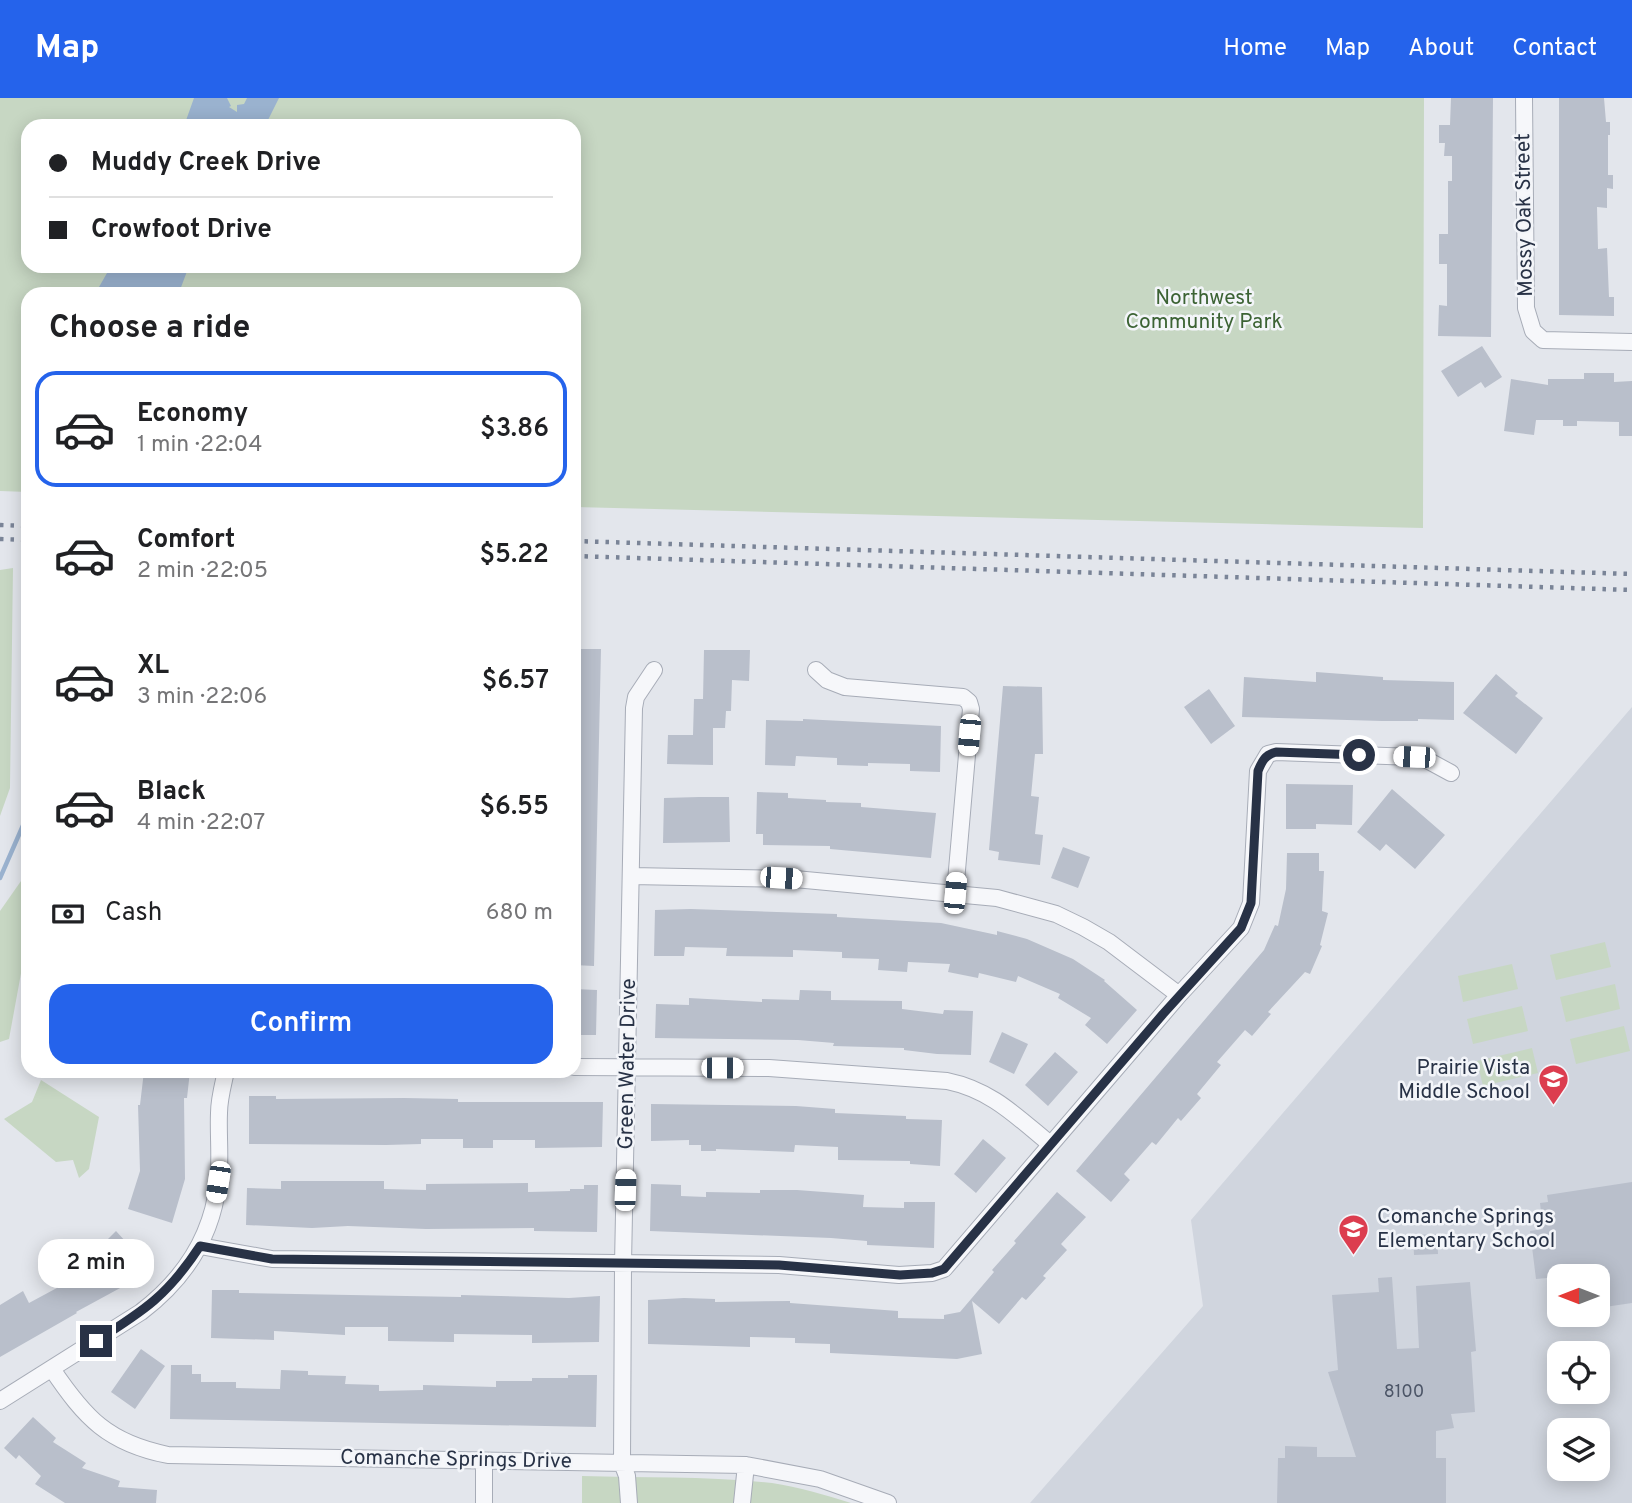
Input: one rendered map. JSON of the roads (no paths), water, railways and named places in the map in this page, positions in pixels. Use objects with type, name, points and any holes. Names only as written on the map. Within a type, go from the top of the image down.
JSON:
[{"type":"street","name":"Mossy Oak Street","points":[[1524,98],[1526,309],[1533,331],[1543,340],[1632,342]]},
{"type":"street","name":"Green Water Drive","points":[[629,1503],[627,1476],[622,1463],[623,1264],[629,1067],[634,708],[636,696],[654,670]]},
{"type":"street","points":[[816,670],[827,680],[845,687],[963,698],[969,702],[971,709],[955,893]]},
{"type":"street","points":[[200,1246],[272,1259],[779,1265],[900,1275],[932,1273],[944,1269],[1179,995],[1241,928],[1252,895],[1258,771],[1268,754],[1276,752],[1414,757],[1427,760],[1451,773]]},
{"type":"street","points":[[631,876],[767,878],[997,898],[1056,914],[1109,942],[1179,995]]},
{"type":"street","points":[[581,1067],[798,1069],[947,1081],[962,1084],[995,1098],[1050,1144]]},
{"type":"street","points":[[0,1401],[159,1298],[174,1283],[200,1246],[209,1224],[218,1182],[219,1111],[225,1078]]},
{"type":"street","name":"Comanche Springs Drive","points":[[52,1369],[76,1405],[90,1419],[118,1438],[152,1451],[188,1456],[746,1465],[820,1479],[888,1503]]},
{"type":"street","points":[[484,1461],[484,1503]]},
{"type":"street","points":[[742,1503],[746,1465]]},
{"type":"water","points":[[194,98],[227,98],[231,106],[229,107],[237,112],[237,105],[244,104],[247,98],[279,98],[268,119],[186,119]]},
{"type":"water","points":[[107,273],[186,273],[181,287],[99,287]]},
{"type":"waterway","points":[[0,878],[21,830]]},
{"type":"railway","points":[[0,525],[21,526]]},
{"type":"railway","points":[[0,539],[21,540]]},
{"type":"railway","points":[[581,541],[1632,574]]},
{"type":"railway","points":[[581,556],[1632,590]]},
{"type":"place","name":"Prairie Vista Middle School","points":[[1553,1107]]},
{"type":"place","name":"Comanche Springs Elementary School","points":[[1354,1256]]},
{"type":"park label","name":"Northwest Community Park","points":[[1204,310]]}]
